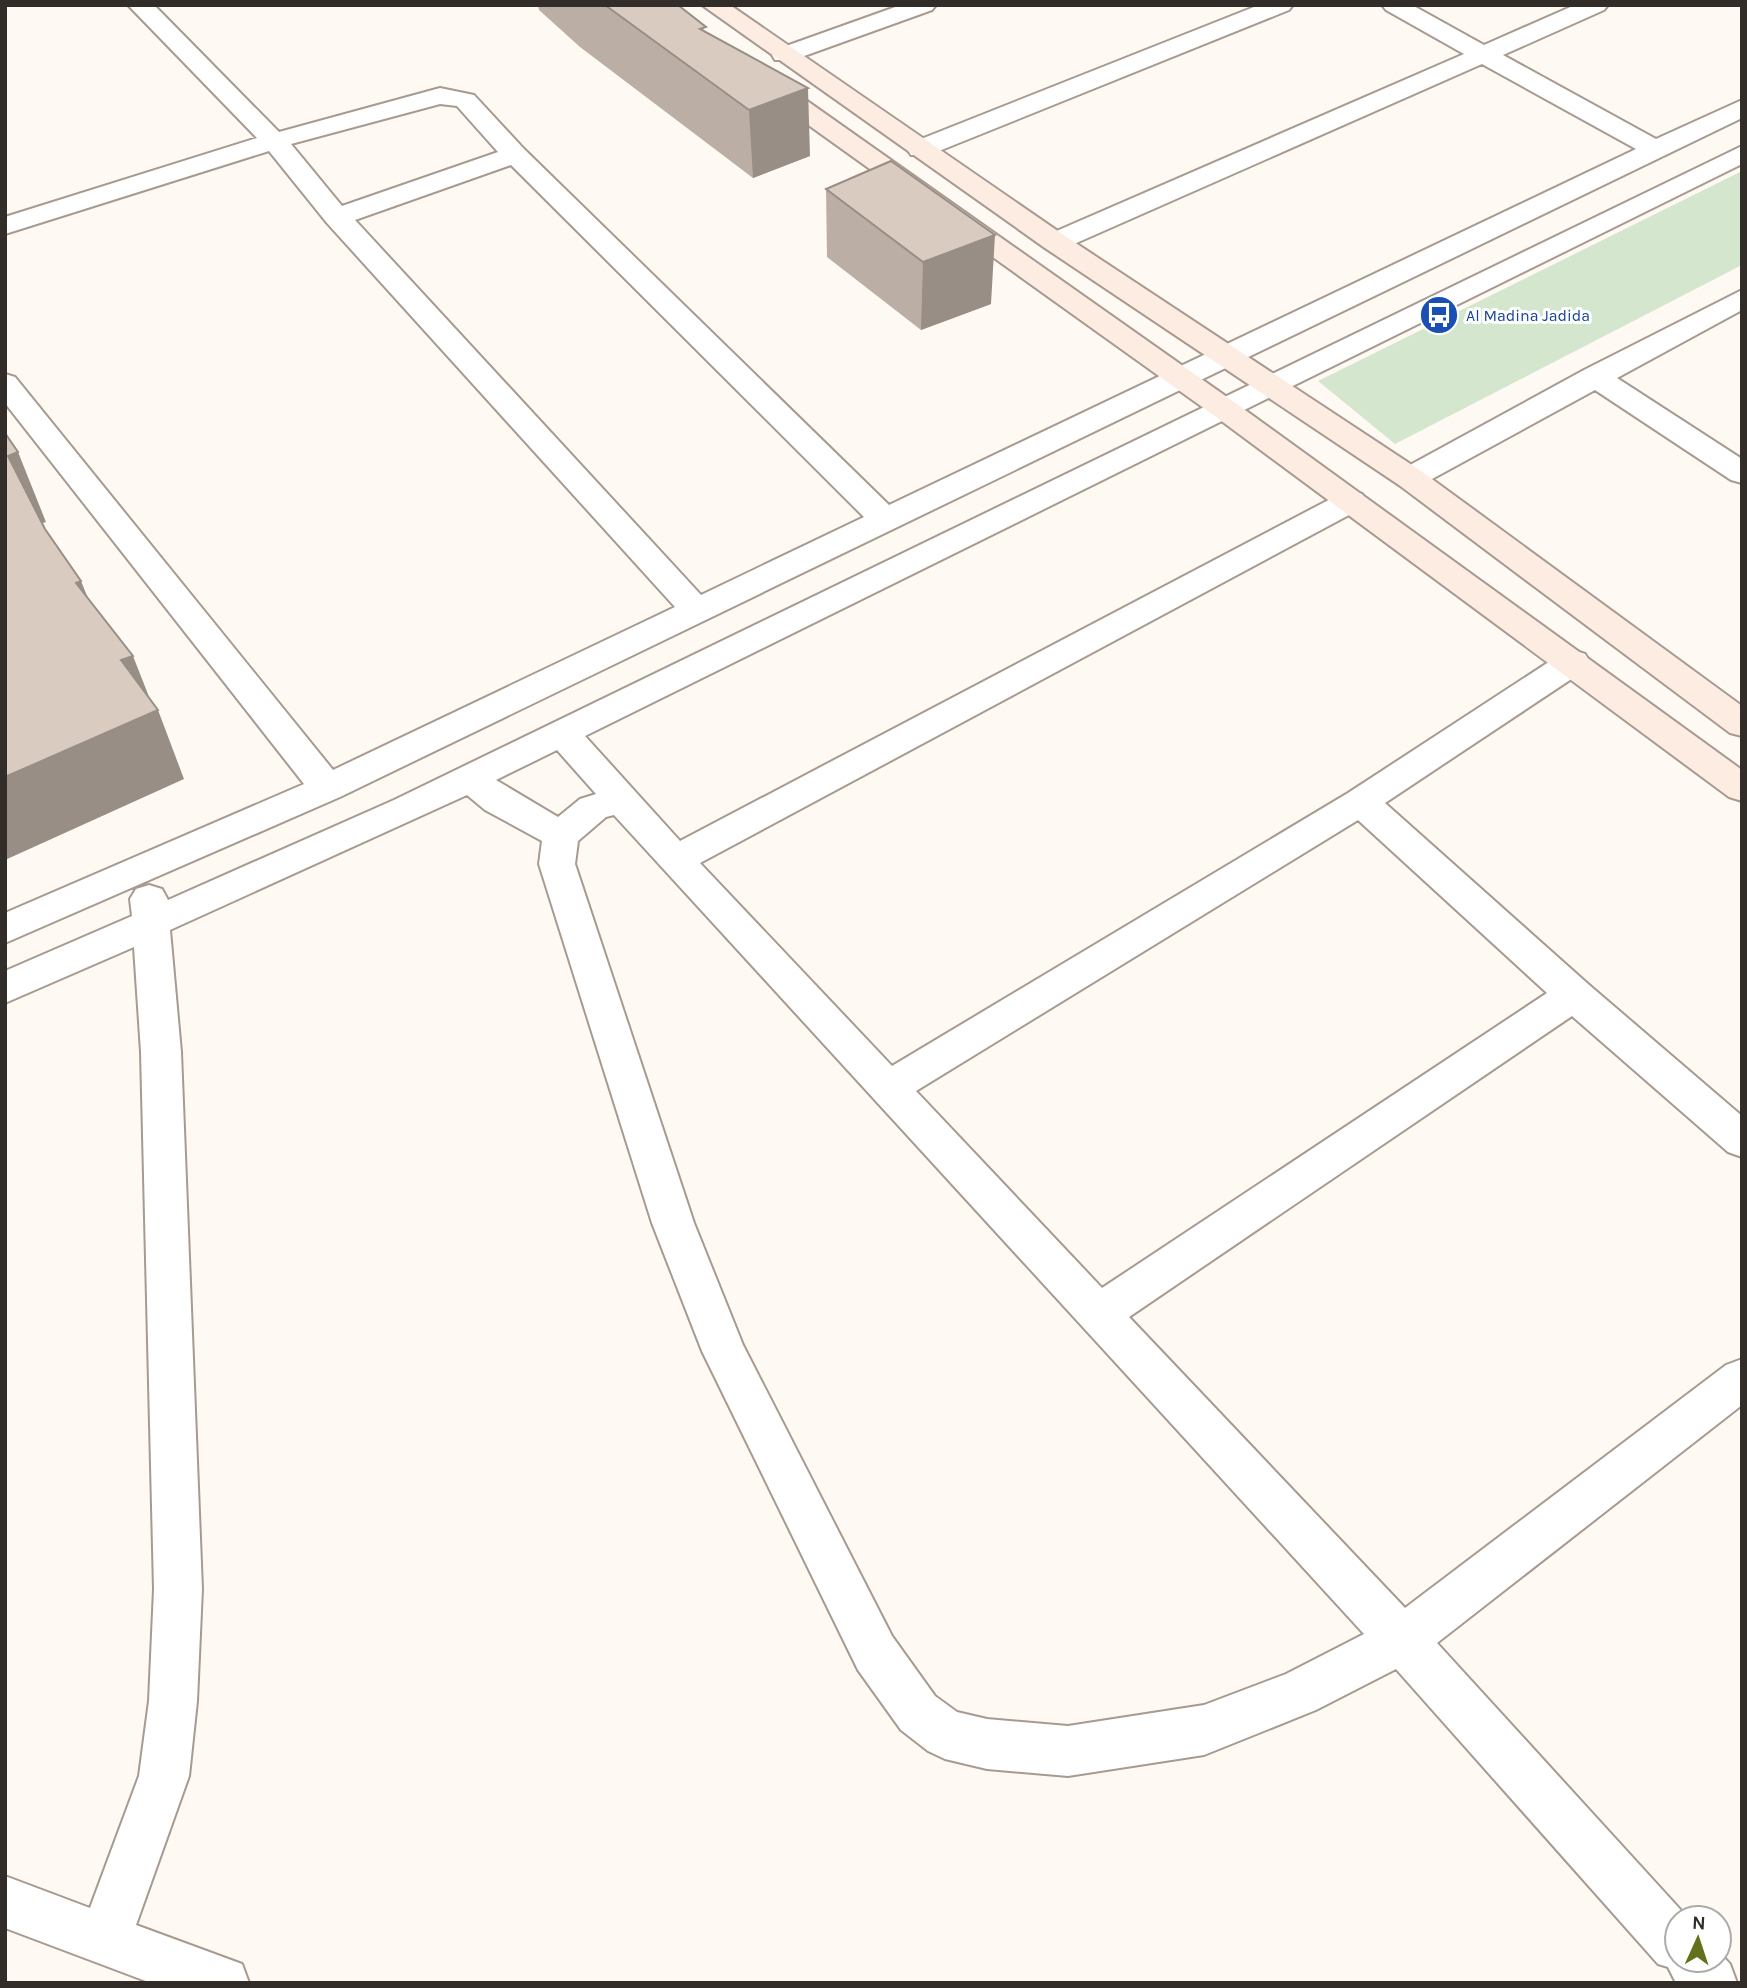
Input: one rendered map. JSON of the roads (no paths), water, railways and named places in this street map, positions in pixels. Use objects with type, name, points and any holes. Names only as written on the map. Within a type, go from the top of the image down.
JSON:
[{"type":"street","points":[[140,5],[274,141],[337,216],[697,611]]},
{"type":"street","points":[[714,5],[1055,242],[1410,478],[1742,724]]},
{"type":"street","points":[[784,55],[923,5]]},
{"type":"street","points":[[920,149],[1281,5]]},
{"type":"street","points":[[1394,5],[1656,149]]},
{"type":"street","points":[[1055,242],[1480,53],[1596,5]]},
{"type":"street","points":[[747,70],[1223,408],[1742,788]]},
{"type":"street","points":[[5,226],[274,141],[421,100],[454,96],[465,100],[515,155],[886,520]]},
{"type":"street","points":[[5,929],[327,788],[1742,108]]},
{"type":"street","points":[[5,988],[469,778],[1742,154]]},
{"type":"street","points":[[337,216],[515,155]]},
{"type":"street","points":[[1410,478],[1742,298]]},
{"type":"street","points":[[1594,376],[1742,473]]},
{"type":"street","points":[[5,383],[327,788]]},
{"type":"street","points":[[675,860],[1351,501]]},
{"type":"street","points":[[887,1088],[1361,802],[1573,662]]},
{"type":"street","points":[[561,732],[675,860],[1402,1640],[1663,1929]]},
{"type":"street","points":[[469,778],[498,801],[561,835]]},
{"type":"street","points":[[621,799],[593,808],[561,835],[557,864],[673,1223],[719,1339],[875,1653],[918,1713],[945,1734],[987,1744],[1068,1751],[1204,1730],[1299,1693],[1402,1640],[1742,1379]]},
{"type":"street","points":[[1361,802],[1574,995],[1742,1140]]},
{"type":"street","points":[[105,1939],[164,1776],[173,1701],[177,1575],[161,1052],[146,867]]},
{"type":"street","points":[[1099,1313],[1574,995]]},
{"type":"street","points":[[5,1902],[223,1983]]},
{"type":"place","name":"Al Madina Jadida","points":[[1439,315]]}]
